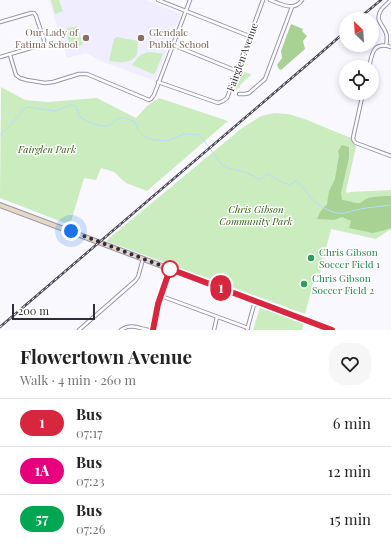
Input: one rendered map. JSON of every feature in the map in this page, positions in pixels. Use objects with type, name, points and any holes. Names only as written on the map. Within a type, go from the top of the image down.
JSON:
[{"type":"main road","points":[[0,205],[332,330]]},
{"type":"street","points":[[158,0],[249,36]]},
{"type":"street","points":[[10,55],[16,75],[20,78],[45,83],[79,74],[87,74],[149,100],[154,95],[190,0]]},
{"type":"street","name":"Fairglen Avenue","points":[[158,82],[218,103],[222,102],[227,98],[263,0]]},
{"type":"street","points":[[270,0],[284,6],[292,7],[300,3],[302,0]]},
{"type":"street","points":[[386,45],[390,37],[387,28],[381,22],[380,15],[382,8],[391,0]]},
{"type":"street","points":[[239,94],[249,93],[265,78],[292,7]]},
{"type":"street","points":[[0,22],[32,13],[36,16],[44,40],[44,43],[41,45],[0,57]]},
{"type":"street","points":[[173,45],[237,71]]},
{"type":"street","points":[[371,60],[374,50],[381,45],[391,47]]},
{"type":"street","points":[[361,100],[353,138],[354,141],[391,156]]},
{"type":"street","points":[[79,330],[135,281],[138,277],[143,259]]},
{"type":"street","points":[[153,330],[161,296],[170,269]]},
{"type":"street","points":[[161,296],[248,329],[256,301]]},
{"type":"street","points":[[214,330],[217,317]]},
{"type":"street","points":[[121,330],[125,327],[132,326],[148,330]]},
{"type":"shaded area","points":[[49,0],[146,0],[181,14],[155,81],[101,61],[86,53],[67,58]]},
{"type":"green space","points":[[51,0],[59,0],[63,11],[55,14]]},
{"type":"green space","points":[[291,24],[303,29],[302,31],[307,36],[303,41],[305,49],[281,70],[277,65],[282,58],[281,51]]},
{"type":"green space","points":[[77,26],[83,45],[71,48],[65,29]]},
{"type":"green space","points":[[117,37],[138,41],[137,54],[135,58],[124,62],[109,61],[114,39]]},
{"type":"green space","points":[[150,52],[163,54],[155,73],[153,74],[132,65],[144,53]]},
{"type":"green space","points":[[241,71],[251,75],[241,84],[239,88],[236,89],[235,88]]},
{"type":"green space","name":"Fairglen Park","points":[[1,87],[25,100],[48,102],[97,98],[136,118],[147,106],[159,98],[228,121],[147,191],[126,183],[114,172],[101,168],[96,180],[84,178],[70,225],[0,198]]},
{"type":"green space","name":"Chris Gibson Community Park","points":[[274,113],[288,114],[302,118],[351,138],[356,147],[346,191],[347,193],[391,190],[391,229],[376,239],[331,229],[319,277],[315,276],[305,314],[106,241],[242,128],[261,116]]},
{"type":"green space","points":[[342,145],[349,147],[349,158],[341,193],[342,200],[360,203],[372,197],[391,196],[391,228],[373,233],[349,228],[351,221],[342,217],[334,220],[317,219],[320,212],[327,204],[329,191],[335,179],[339,155],[338,151]]},
{"type":"green space","points":[[260,307],[304,323],[302,330],[253,330]]},
{"type":"waterway","points":[[0,135],[27,107],[56,111],[71,105],[76,106],[80,117],[98,125],[107,126],[119,118],[134,121],[138,131],[143,136],[153,140],[168,141],[183,134],[200,135],[222,165],[231,169],[245,172],[257,179],[261,179],[268,174],[289,185],[296,181],[315,202],[332,212],[345,213],[363,208],[391,205]]},
{"type":"railway","points":[[366,12],[381,0]]},
{"type":"railway","points":[[0,327],[339,37]]},
{"type":"bus line","name":"1","points":[[153,330],[158,304],[170,269],[332,330]]},
{"type":"place","name":"Our Lady of Fatima School","points":[[86,38]]},
{"type":"place","name":"Glendale Public School","points":[[141,38]]},
{"type":"place","name":"Chris Gibson Soccer Field 1","points":[[311,258]]},
{"type":"place","name":"Chris Gibson Soccer Field 2","points":[[304,284]]},
{"type":"route","points":[[71,231],[170,269]]}]
